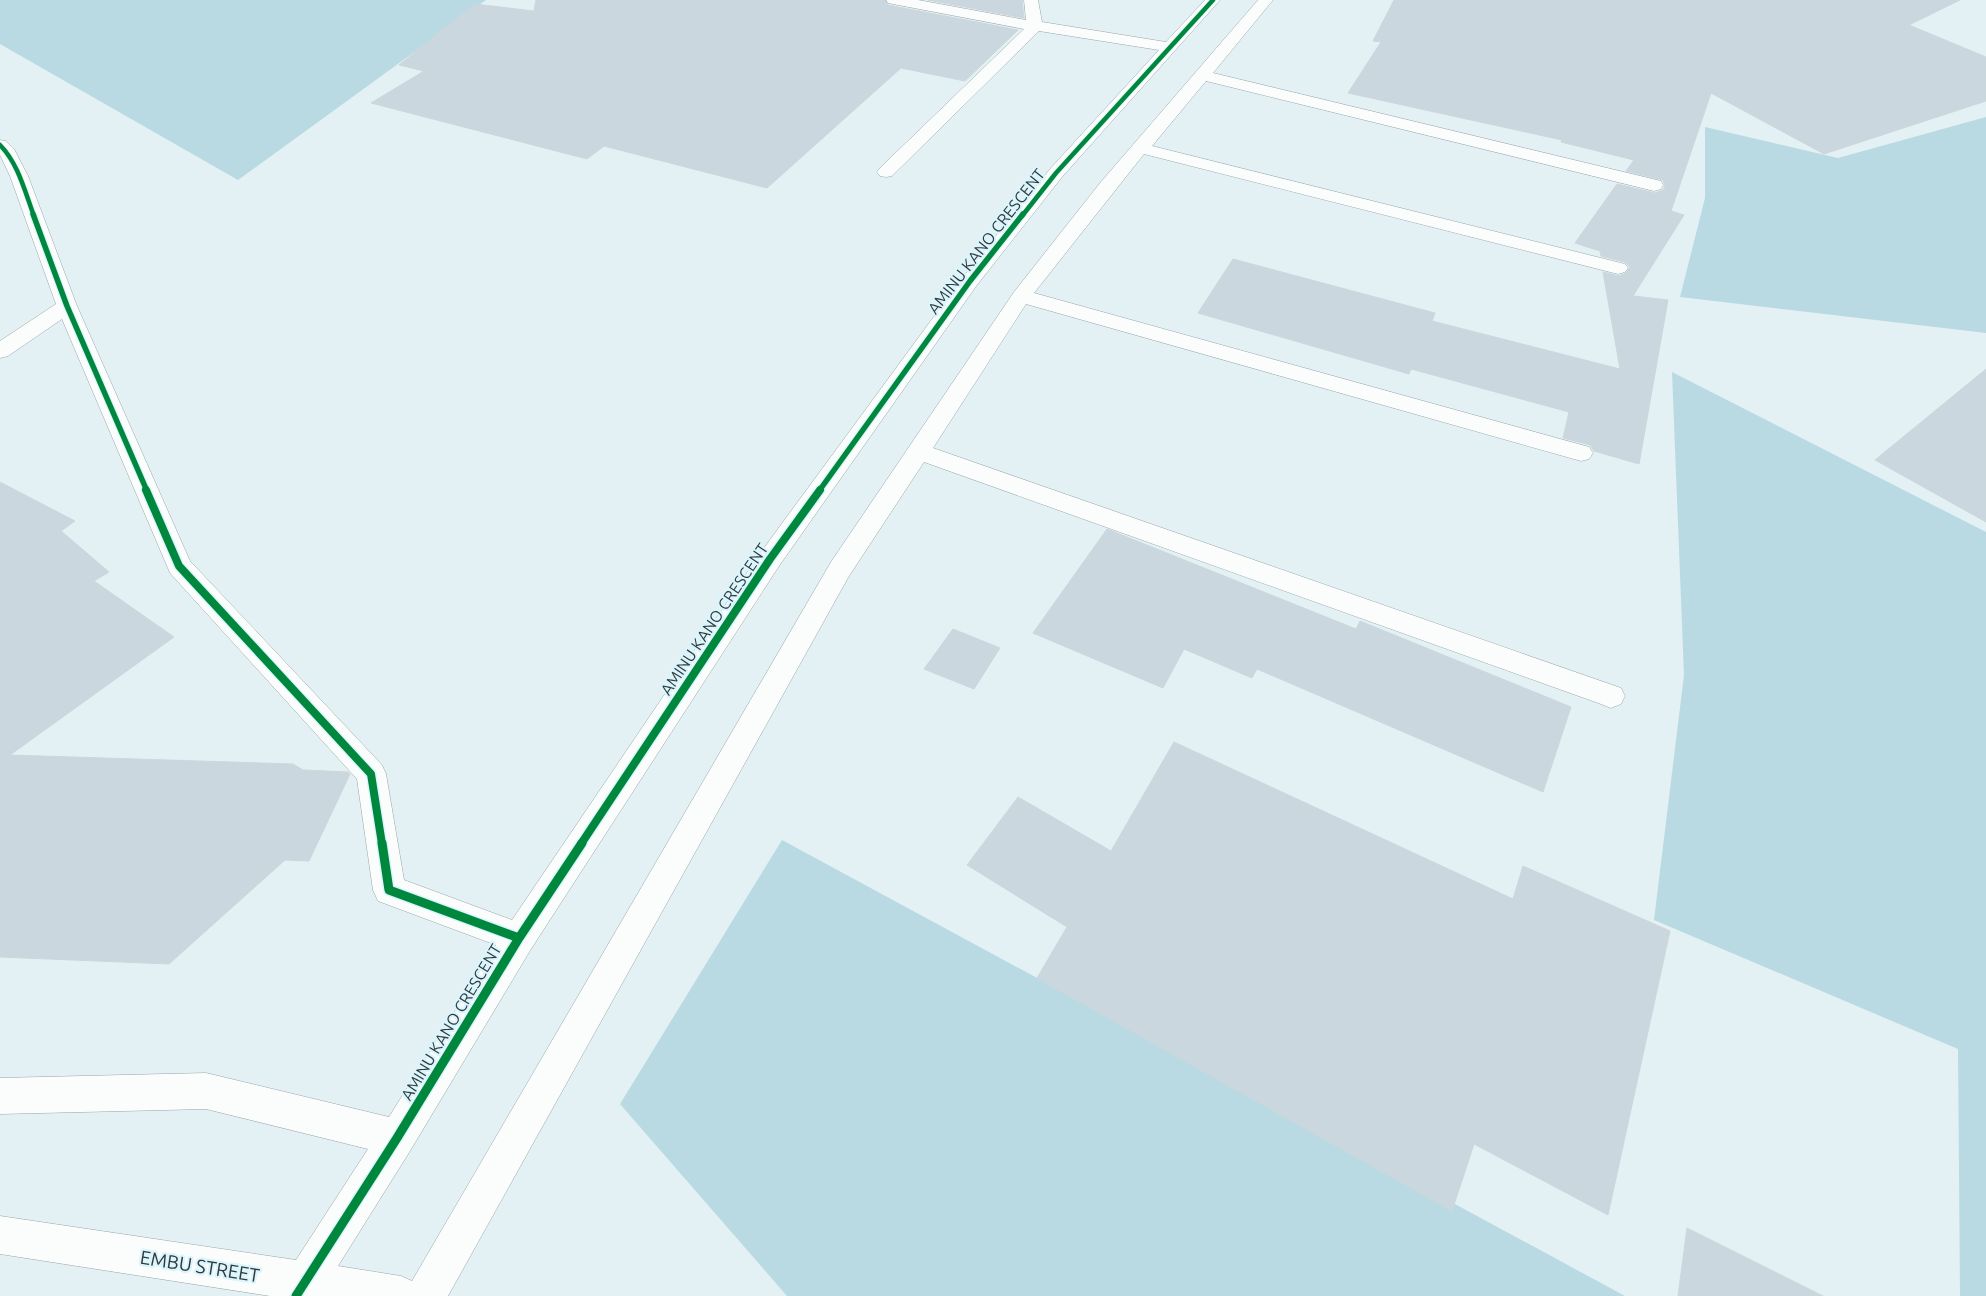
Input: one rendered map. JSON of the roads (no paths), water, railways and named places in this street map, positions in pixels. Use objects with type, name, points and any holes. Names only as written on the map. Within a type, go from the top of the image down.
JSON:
[{"type":"street","points":[[893,0],[949,4],[1034,26],[1170,47]]},
{"type":"street","points":[[1031,0],[1034,26]]},
{"type":"street","name":"AMINU KANO CRESCENT","points":[[300,1289],[396,1138],[518,938],[770,559],[970,281],[1056,173],[1213,0]]},
{"type":"street","points":[[426,1296],[840,569],[1021,296],[1140,148],[1266,0]]},
{"type":"street","points":[[886,172],[1034,26]]},
{"type":"street","points":[[1202,76],[1654,185]]},
{"type":"street","points":[[0,145],[8,153],[20,176],[67,306],[179,566],[371,774],[389,890],[518,938]]},
{"type":"street","points":[[1140,148],[1618,268]]},
{"type":"street","points":[[1021,296],[1581,453]]},
{"type":"street","points":[[0,351],[67,306]]},
{"type":"street","points":[[918,451],[1611,696]]},
{"type":"street","points":[[0,1096],[206,1091],[396,1138]]},
{"type":"street","name":"EMBU STREET","points":[[0,1235],[300,1289],[401,1296]]}]
